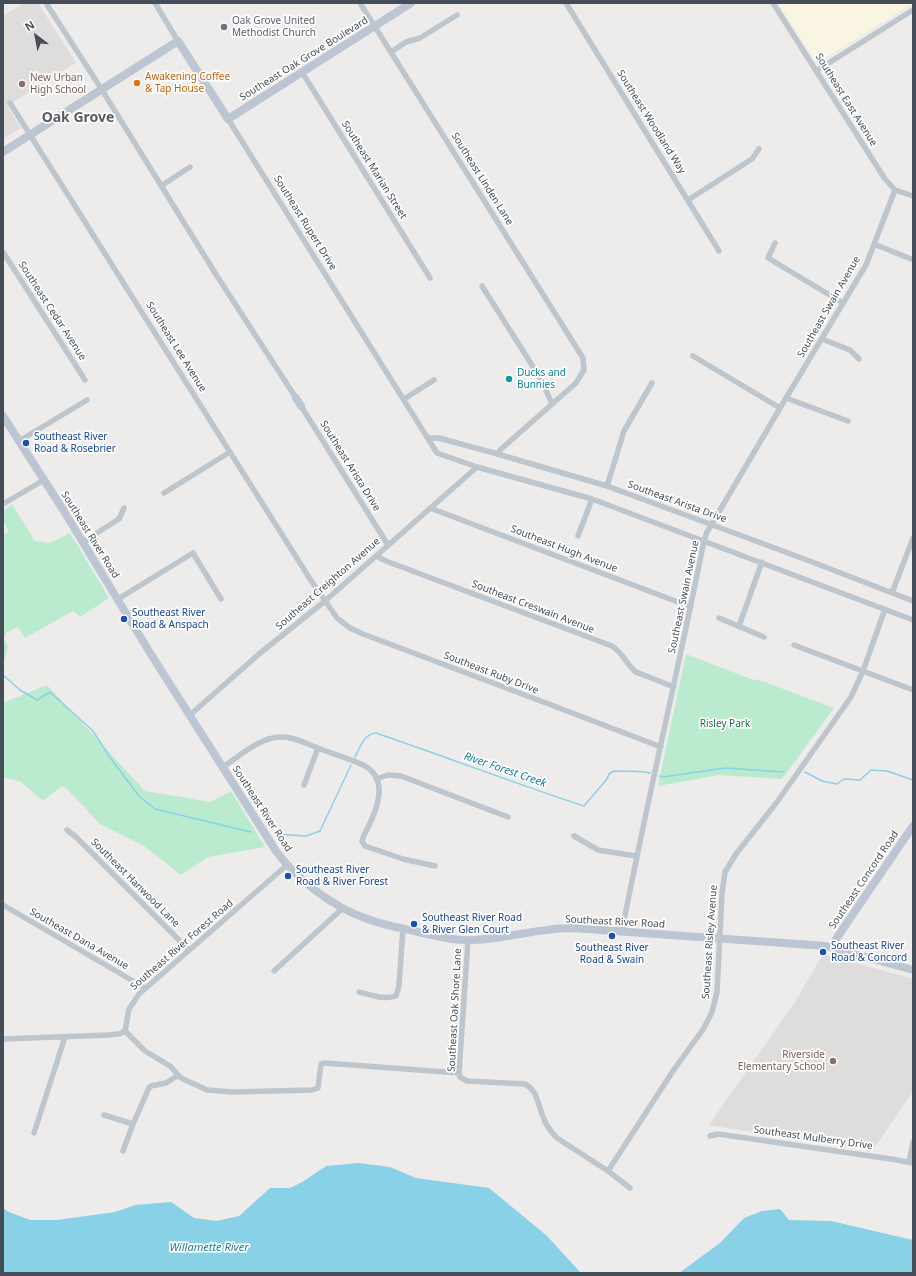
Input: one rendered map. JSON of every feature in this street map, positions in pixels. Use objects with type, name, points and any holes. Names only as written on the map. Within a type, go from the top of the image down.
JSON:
[{"type":"street","points":[[46,3],[296,398]]},
{"type":"street","name":"Southeast Rupert Drive","points":[[155,3],[429,438],[434,449],[437,453],[477,467]]},
{"type":"street","name":"Southeast Linden Lane","points":[[360,3],[583,358],[584,366],[582,375],[576,383],[552,404]]},
{"type":"street","name":"Southeast Oak Grove Boulevard","points":[[228,119],[411,3]]},
{"type":"street","name":"Southeast Woodland Way","points":[[566,3],[719,251]]},
{"type":"street","name":"Southeast East Avenue","points":[[773,3],[885,179],[895,190]]},
{"type":"street","points":[[816,71],[913,10]]},
{"type":"street","points":[[391,52],[406,42],[420,38],[457,16]]},
{"type":"street","points":[[3,152],[178,41]]},
{"type":"street","name":"Southeast Marian Street","points":[[302,72],[430,278]]},
{"type":"street","name":"Southeast Lee Avenue","points":[[10,103],[325,601]]},
{"type":"street","points":[[688,200],[752,159],[759,149]]},
{"type":"street","points":[[161,186],[190,168]]},
{"type":"street","points":[[895,190],[913,196]]},
{"type":"street","name":"Southeast Swain Avenue","points":[[622,931],[636,856],[661,747],[704,541],[711,525],[866,265],[895,190]]},
{"type":"street","points":[[775,243],[768,258],[843,303]]},
{"type":"street","points":[[874,244],[911,259]]},
{"type":"street","name":"Southeast Cedar Avenue","points":[[3,252],[85,380]]},
{"type":"street","points":[[482,286],[542,381],[552,404],[500,450],[499,454]]},
{"type":"street","points":[[822,339],[850,350],[859,359]]},
{"type":"street","points":[[692,356],[780,408]]},
{"type":"street","points":[[404,399],[434,380]]},
{"type":"street","points":[[607,486],[624,432],[652,384]]},
{"type":"street","name":"Southeast Arista Drive","points":[[296,398],[388,545]]},
{"type":"street","points":[[786,398],[848,422]]},
{"type":"street","points":[[19,441],[87,400]]},
{"type":"street","name":"Southeast River Road","points":[[3,416],[276,851],[288,865],[316,890],[343,908],[370,920],[449,938],[468,940],[494,938],[561,929],[622,931],[833,947],[913,970]]},
{"type":"street","name":"Southeast Arista Drive","points":[[429,438],[438,438],[499,454],[607,486],[913,601]]},
{"type":"street","points":[[164,493],[230,452]]},
{"type":"street","points":[[477,467],[592,499],[913,620]]},
{"type":"street","name":"Southeast Creighton Avenue","points":[[190,715],[259,654],[325,601],[477,467]]},
{"type":"street","points":[[3,504],[44,480]]},
{"type":"street","points":[[578,536],[592,499]]},
{"type":"street","points":[[83,542],[120,519],[124,508]]},
{"type":"street","name":"Southeast Hugh Avenue","points":[[430,508],[691,606]]},
{"type":"street","points":[[892,593],[913,538]]},
{"type":"street","points":[[118,599],[193,553],[221,599]]},
{"type":"street","name":"Southeast Creswain Avenue","points":[[376,556],[612,646],[620,651],[632,669],[636,672],[674,686]]},
{"type":"street","points":[[739,626],[762,562]]},
{"type":"street","name":"Southeast Ruby Drive","points":[[325,601],[337,618],[350,628],[363,634],[661,747]]},
{"type":"street","name":"Southeast Risley Avenue","points":[[608,1171],[673,1071],[707,1022],[715,1003],[717,992],[722,893],[729,864],[777,802],[851,697],[863,671],[885,609]]},
{"type":"street","points":[[719,618],[764,637]]},
{"type":"street","points":[[794,645],[913,690]]},
{"type":"street","points":[[223,767],[261,742],[273,738],[292,738],[363,765],[376,779],[379,790],[378,800],[362,841],[365,846],[404,859],[435,866]]},
{"type":"street","points":[[304,785],[318,748]]},
{"type":"street","points":[[376,779],[388,774],[401,776],[508,817]]},
{"type":"street","name":"Southeast Concord Road","points":[[833,947],[836,939],[913,826]]},
{"type":"street","name":"Southeast Hanwood Lane","points":[[67,830],[76,837],[189,950]]},
{"type":"street","points":[[574,836],[598,850],[636,856]]},
{"type":"street","name":"Southeast River Forest Road","points":[[125,1031],[132,1003],[145,988],[288,865]]},
{"type":"street","name":"Southeast Dana Avenue","points":[[3,905],[145,988]]},
{"type":"street","points":[[274,970],[343,908]]},
{"type":"street","points":[[359,992],[372,996],[390,998],[396,996],[399,986],[403,928]]},
{"type":"street","name":"Southeast Oak Shore Lane","points":[[468,940],[459,1073],[460,1077],[467,1081],[525,1084],[531,1087],[537,1098],[542,1116],[551,1132],[557,1138],[608,1171],[630,1188]]},
{"type":"street","points":[[3,1038],[109,1035],[120,1034],[125,1031],[145,1051],[170,1066],[177,1076],[207,1090],[232,1092],[312,1090],[318,1088],[321,1064],[325,1062],[459,1073]]},
{"type":"street","points":[[34,1133],[65,1037]]},
{"type":"street","points":[[124,1151],[133,1124],[149,1088],[166,1083],[177,1076]]},
{"type":"street","points":[[104,1115],[133,1124]]},
{"type":"street","name":"Southeast Mulberry Drive","points":[[710,1136],[718,1134],[911,1162]]},
{"type":"street","points":[[911,1162],[913,1142]]},
{"type":"shaded area","name":"New Urban High School","points":[[24,3],[38,3],[76,63],[7,106],[21,128],[3,139],[3,16]]},
{"type":"shaded area","points":[[778,3],[913,3],[817,63]]},
{"type":"shaded area","name":"Riverside Elementary School","points":[[823,954],[913,979],[913,1091],[872,1151],[709,1125],[795,1002]]},
{"type":"green space","points":[[12,504],[35,541],[50,543],[70,533],[109,598],[80,617],[73,611],[25,638],[18,627],[6,633],[4,639],[8,647],[3,665],[3,535],[9,531],[3,521],[3,511]]},
{"type":"green space","name":"Risley Park","points":[[686,654],[756,681],[757,679],[834,708],[782,779],[719,775],[658,786]]},
{"type":"green space","points":[[47,685],[145,791],[210,802],[231,791],[265,847],[208,857],[181,875],[144,846],[100,824],[68,790],[62,786],[43,801],[21,782],[3,777],[3,703]]},
{"type":"water","name":"Willamette River","points":[[359,1163],[390,1167],[416,1178],[489,1188],[546,1235],[581,1273],[3,1273],[3,1208],[9,1212],[30,1220],[57,1220],[115,1212],[135,1205],[171,1202],[194,1218],[217,1221],[239,1216],[270,1188],[290,1188],[304,1181],[326,1166]]},
{"type":"water","points":[[780,1209],[789,1220],[831,1221],[913,1240],[913,1273],[679,1273],[720,1243],[744,1218],[762,1211]]},
{"type":"waterway","name":"River Forest Creek","points":[[3,675],[20,690],[37,700],[50,692],[93,731],[111,759],[139,796],[155,809],[251,832]]},
{"type":"waterway","name":"River Forest Creek","points":[[355,757],[365,738],[376,733],[584,806],[607,779],[609,774],[614,771],[636,771],[650,773]]},
{"type":"waterway","name":"River Forest Creek","points":[[275,834],[306,836],[320,831],[351,765]]},
{"type":"waterway","name":"River Forest Creek","points":[[659,776],[663,777],[725,768],[784,772]]},
{"type":"waterway","name":"River Forest Creek","points":[[805,772],[822,781],[837,784],[844,779],[860,780],[871,770],[887,771],[913,780]]},
{"type":"place","name":"Oak Grove United Methodist Church","points":[[224,27]]},
{"type":"place","name":"Awakening Coffee & Tap House","points":[[137,83]]},
{"type":"place","name":"New Urban High School","points":[[22,84]]},
{"type":"place","name":"Ducks and Bunnies","points":[[509,379]]},
{"type":"place","name":"Southeast River Road & Rosebrier","points":[[26,443]]},
{"type":"place","name":"Southeast River Road & Anspach","points":[[124,619]]},
{"type":"place","name":"Southeast River Road & River Forest","points":[[288,876]]},
{"type":"place","name":"Southeast River Road & River Glen Court","points":[[414,924]]},
{"type":"place","name":"Southeast River Road & Swain","points":[[612,936]]},
{"type":"place","name":"Southeast River Road & Concord","points":[[823,952]]},
{"type":"place","name":"Riverside Elementary School","points":[[833,1061]]},
{"type":"district","name":"Oak Grove","points":[[78,118]]}]
